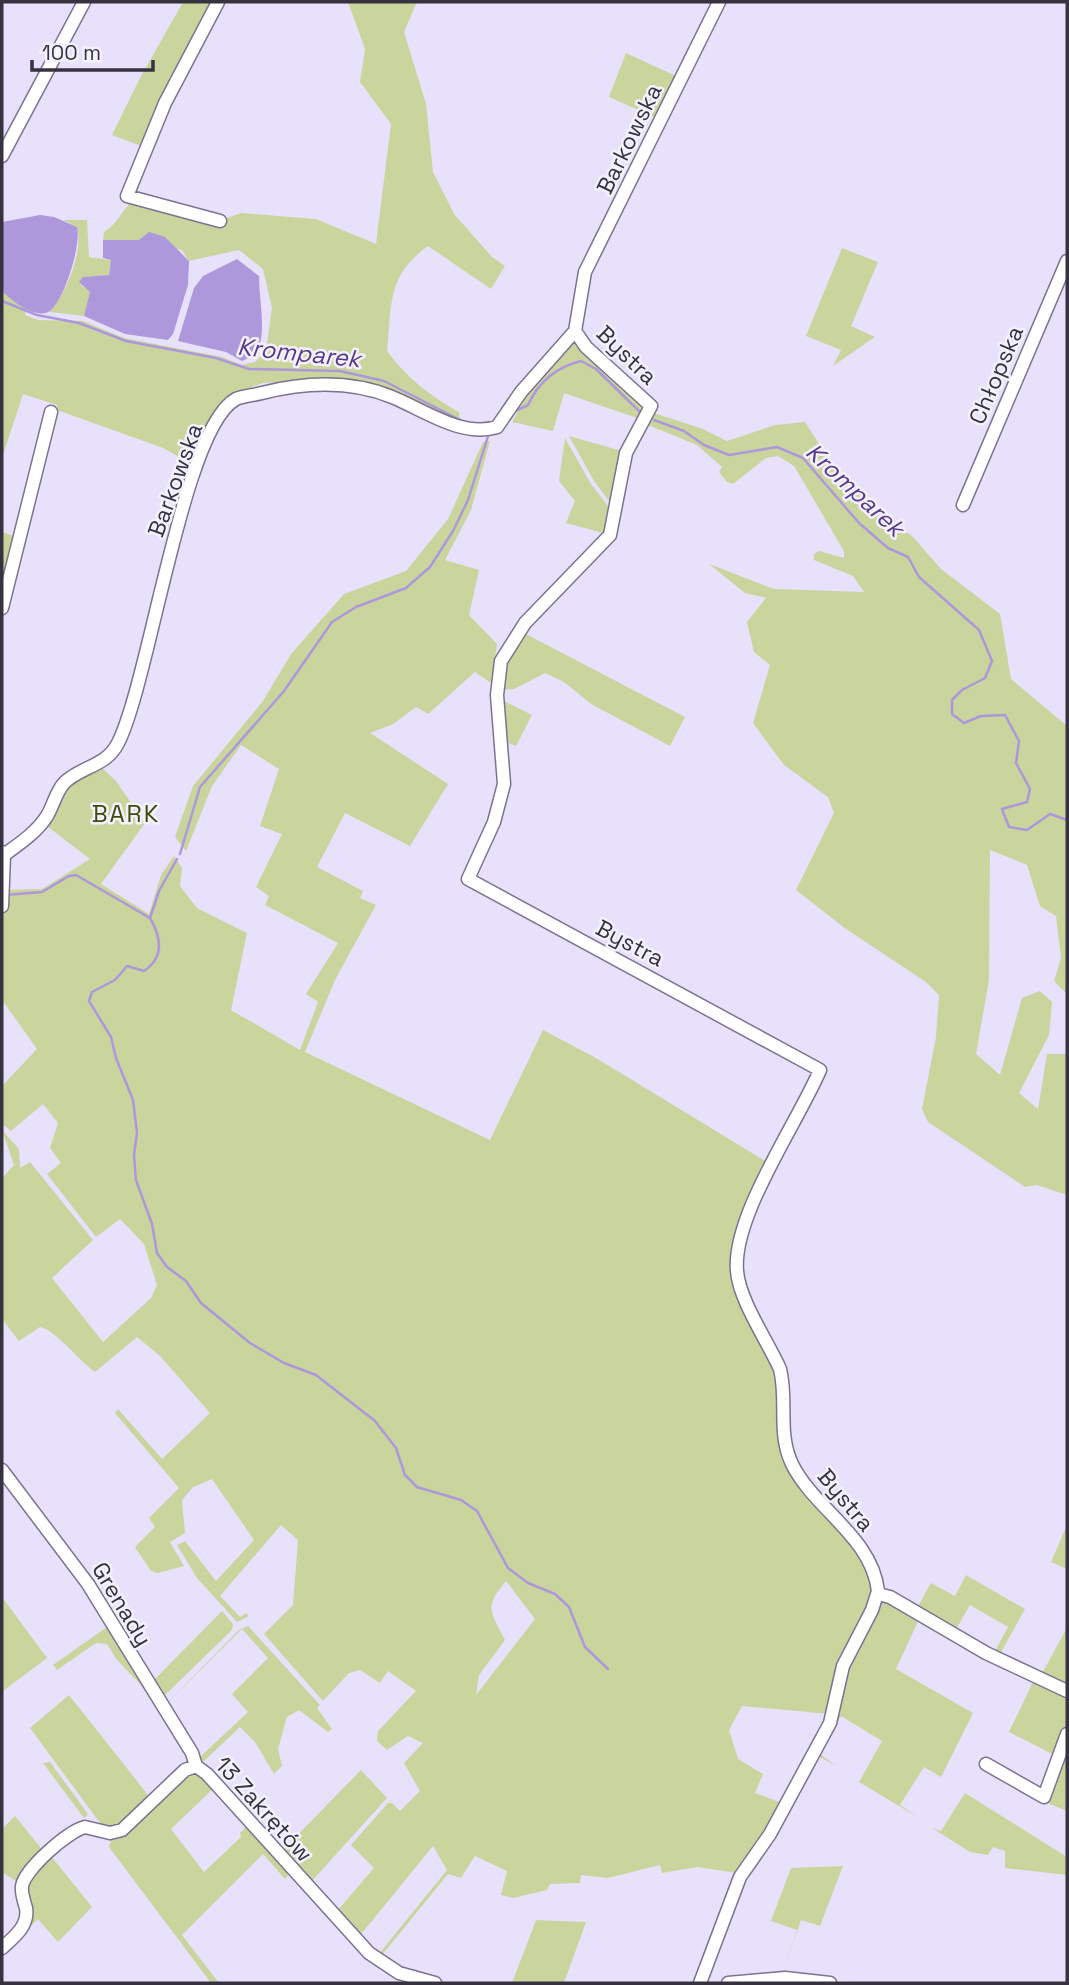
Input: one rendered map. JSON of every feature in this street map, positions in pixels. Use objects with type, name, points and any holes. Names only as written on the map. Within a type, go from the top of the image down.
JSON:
[{"type":"street","points":[[2,156],[84,2]]},
{"type":"street","points":[[219,2],[165,103],[127,196],[219,221]]},
{"type":"street","name":"Barkowska","points":[[3,853],[43,822],[66,782],[103,762],[120,740],[135,698],[152,622],[191,482],[214,426],[235,400],[282,388],[327,383],[390,396],[454,425],[490,429],[503,421],[521,392],[575,331],[585,272],[719,2]]},
{"type":"street","name":"Chłopska","points":[[963,505],[1067,261]]},
{"type":"street","name":"Bystra","points":[[575,331],[586,347],[651,407],[626,453],[610,535],[526,624],[501,661],[497,695],[504,784],[494,822],[468,878],[820,1070],[757,1196],[739,1246],[737,1273],[780,1369],[784,1384],[783,1428],[788,1454],[808,1489],[837,1519],[862,1553],[877,1581],[878,1594]]},
{"type":"street","points":[[2,608],[51,412]]},
{"type":"street","points":[[2,906],[3,853]]},
{"type":"street","name":"Grenady","points":[[2,1470],[88,1584],[191,1753],[196,1766]]},
{"type":"street","points":[[700,1983],[740,1877],[770,1834],[830,1723],[843,1666],[878,1594],[890,1597],[993,1656],[1067,1691]]},
{"type":"street","points":[[986,1763],[1044,1797],[1067,1734]]},
{"type":"street","name":"13 Zakrętów","points":[[2,1948],[24,1924],[27,1914],[21,1889],[24,1880],[63,1838],[85,1827],[110,1833],[122,1830],[185,1770],[196,1766],[207,1774],[369,1953],[399,1973],[435,1983]]},
{"type":"street","points":[[728,1983],[785,1978],[830,1983]]},
{"type":"green space","points":[[183,2],[216,2],[144,147],[112,135],[140,78]]},
{"type":"green space","points":[[348,2],[417,2],[404,32],[426,104],[433,172],[454,214],[492,257],[505,266],[491,289],[428,246],[414,257],[405,269],[394,293],[387,351],[420,386],[459,412],[460,423],[391,391],[331,379],[263,383],[233,393],[217,414],[194,465],[163,448],[57,410],[57,405],[23,394],[2,458],[2,291],[27,309],[25,315],[38,320],[83,321],[124,338],[222,357],[242,365],[255,362],[266,351],[272,308],[263,269],[239,250],[189,261],[182,250],[139,240],[103,240],[104,232],[133,201],[213,223],[241,213],[316,219],[376,244],[391,124],[360,82],[365,49]]},
{"type":"green space","points":[[626,53],[676,76],[656,118],[609,97]]},
{"type":"green space","points":[[63,220],[87,220],[89,257],[111,260],[109,275],[83,277],[82,286],[91,292],[84,316],[49,312],[67,284],[78,248],[77,227]]},
{"type":"green space","points":[[842,248],[878,262],[851,326],[875,337],[833,366],[841,350],[806,336]]},
{"type":"green space","points":[[569,343],[579,343],[646,407],[640,419],[564,393],[553,431],[512,422],[532,387]]},
{"type":"green space","points":[[654,413],[703,429],[727,441],[775,425],[805,422],[834,467],[864,499],[913,537],[941,569],[1000,614],[1011,679],[1067,726],[1067,994],[1054,981],[1061,958],[1056,916],[1040,906],[1027,865],[990,850],[989,980],[976,1054],[1000,1075],[1022,998],[1040,991],[1052,1002],[1049,1035],[1019,1093],[1038,1109],[1047,1054],[1067,1054],[1067,1195],[1037,1185],[1025,1187],[928,1122],[922,1109],[936,1037],[939,995],[926,982],[846,929],[796,890],[834,813],[828,797],[784,765],[753,723],[770,665],[754,652],[747,622],[766,598],[745,593],[709,564],[774,589],[864,592],[853,576],[814,560],[814,554],[819,551],[844,558],[844,551],[794,466],[778,456],[766,458],[733,484],[727,482],[719,472],[722,467],[697,445],[648,425]]},
{"type":"green space","points":[[569,436],[622,451],[612,505],[594,481]]},
{"type":"green space","points":[[565,438],[591,484],[611,510],[603,533],[566,523],[575,501],[559,481]]},
{"type":"green space","points":[[490,441],[471,510],[445,560],[479,570],[469,615],[497,644],[491,683],[475,672],[428,714],[416,707],[393,724],[370,733],[448,784],[410,846],[345,813],[317,867],[363,891],[360,898],[376,905],[335,980],[305,1052],[490,1140],[543,1030],[596,1058],[767,1162],[732,1274],[776,1371],[778,1437],[786,1465],[804,1495],[836,1523],[859,1556],[876,1594],[829,1714],[742,1706],[729,1730],[738,1759],[763,1774],[755,1793],[782,1803],[737,1873],[697,1867],[662,1873],[660,1865],[608,1878],[581,1875],[580,1883],[550,1884],[547,1890],[513,1898],[501,1895],[507,1871],[475,1856],[461,1878],[448,1874],[382,1955],[378,1955],[447,1870],[433,1846],[358,1938],[313,1887],[316,1883],[317,1891],[337,1911],[374,1868],[351,1845],[388,1803],[392,1803],[400,1811],[420,1791],[404,1763],[423,1743],[408,1736],[387,1750],[377,1741],[378,1731],[416,1691],[388,1671],[380,1683],[360,1670],[349,1673],[323,1701],[264,1634],[293,1605],[298,1540],[281,1525],[220,1596],[240,1617],[246,1613],[249,1616],[237,1622],[197,1578],[177,1545],[185,1541],[216,1581],[254,1540],[212,1479],[193,1487],[182,1500],[185,1533],[170,1542],[184,1566],[158,1573],[151,1571],[135,1547],[155,1527],[149,1518],[179,1488],[115,1413],[118,1409],[162,1459],[210,1413],[160,1356],[137,1337],[95,1372],[46,1329],[40,1327],[19,1341],[2,1319],[2,1178],[14,1165],[2,1130],[19,1149],[20,1168],[30,1162],[93,1240],[52,1278],[103,1342],[151,1298],[157,1285],[144,1244],[120,1219],[96,1237],[47,1174],[61,1163],[50,1148],[58,1123],[43,1104],[11,1131],[2,1124],[2,1086],[37,1049],[2,1000],[2,918],[7,860],[17,852],[10,862],[8,890],[42,889],[90,859],[48,827],[65,787],[102,768],[116,781],[145,823],[101,884],[149,914],[161,875],[174,856],[182,868],[180,886],[197,908],[247,933],[231,1010],[300,1050],[318,1002],[306,994],[338,943],[265,905],[269,896],[256,887],[282,834],[260,826],[279,769],[241,745],[212,786],[186,851],[175,837],[193,786],[263,701],[291,654],[344,594],[406,571],[448,519],[483,442]],"holes":[[[506,1581],[535,1619],[476,1695],[479,1675],[505,1640],[493,1615],[492,1603]]]},
{"type":"green space","points":[[2,532],[16,537],[2,600]]},
{"type":"green space","points":[[524,633],[685,717],[670,746],[591,704],[564,682],[545,673],[514,689],[501,690],[509,653]]},
{"type":"green space","points":[[502,700],[532,715],[516,746],[504,741]]},
{"type":"green space","points":[[1067,1525],[1067,1569],[1051,1562]]},
{"type":"green space","points":[[72,1567],[189,1754],[189,1763],[184,1766],[188,1755],[140,1684],[117,1660],[107,1644],[96,1643],[57,1670],[53,1665],[107,1627]]},
{"type":"green space","points":[[966,1575],[1025,1609],[999,1656],[994,1653],[1008,1627],[970,1605],[955,1631],[917,1608],[931,1583],[955,1596]]},
{"type":"green space","points":[[2,1597],[47,1658],[3,1691],[2,1690]]},
{"type":"green space","points":[[884,1599],[920,1617],[896,1669],[973,1713],[941,1777],[924,1767],[900,1805],[919,1818],[859,1782],[882,1741],[841,1716],[820,1754],[836,1766],[818,1756],[842,1677],[878,1602]]},
{"type":"green space","points":[[222,1611],[233,1624],[232,1630],[162,1698],[146,1677],[151,1673],[155,1679]]},
{"type":"green space","points":[[248,1626],[320,1705],[317,1708],[332,1729],[328,1732],[299,1710],[287,1717],[278,1749],[282,1766],[274,1774],[255,1742],[240,1727],[203,1762],[200,1757],[248,1712],[232,1694],[268,1658],[242,1629],[166,1704],[239,1630]]},
{"type":"green space","points":[[1067,1628],[1067,1689],[1041,1675]]},
{"type":"green space","points":[[1033,1682],[1067,1693],[1067,1728],[1056,1756],[1009,1732]]},
{"type":"green space","points":[[69,1695],[152,1800],[118,1828],[103,1827],[30,1728]]},
{"type":"green space","points":[[1067,1741],[1067,1811],[1047,1803]]},
{"type":"green space","points":[[50,1762],[88,1814],[84,1818],[43,1763]]},
{"type":"green space","points":[[193,1770],[215,1787],[171,1829],[204,1872],[241,1837],[240,1833],[247,1826],[290,1873],[285,1879],[263,1854],[182,1935],[219,1983],[211,1983],[109,1847],[111,1840]]},
{"type":"green space","points":[[361,1770],[387,1798],[310,1883],[281,1852]]},
{"type":"green space","points":[[965,1793],[1067,1857],[1067,1875],[1005,1868],[1005,1851],[993,1847],[988,1855],[970,1852],[932,1828],[941,1831]]},
{"type":"green space","points":[[15,1816],[45,1853],[19,1883],[2,1872],[2,1829]]},
{"type":"green space","points":[[51,1856],[92,1907],[58,1942],[38,1919],[2,1955],[21,1934],[25,1885]]},
{"type":"green space","points":[[843,1866],[820,1926],[801,1920],[783,1973],[797,1930],[771,1921],[791,1868]]},
{"type":"green space","points":[[536,1920],[586,1922],[564,1983],[512,1983]]},
{"type":"shaded area","points":[[40,215],[54,217],[77,227],[78,235],[65,288],[59,300],[46,313],[22,307],[2,291],[2,222]]},
{"type":"shaded area","points":[[149,232],[165,237],[189,261],[188,285],[173,334],[168,340],[125,334],[84,316],[90,292],[79,282],[83,277],[109,275],[111,260],[103,258],[103,240],[139,240]]},
{"type":"shaded area","points":[[237,259],[259,276],[262,315],[262,335],[257,354],[242,361],[226,352],[178,341],[194,288],[203,276]]},
{"type":"waterway","name":"Kromparek","points":[[2,301],[37,315],[79,323],[126,341],[216,358],[249,369],[340,371],[384,381],[464,422]]},
{"type":"waterway","name":"Kromparek","points":[[515,411],[528,405],[549,376],[581,361],[596,369],[642,414]]},
{"type":"waterway","name":"Kromparek","points":[[654,420],[684,431],[704,445],[729,455],[777,447],[803,458],[859,523],[888,548],[908,557],[919,577],[979,630],[992,661],[985,678],[962,690],[952,700],[952,714],[964,723],[981,716],[1005,715],[1019,741],[1016,763],[1030,789],[1027,802],[1002,809],[1009,827],[1027,830],[1050,814],[1067,820]]},
{"type":"waterway","points":[[180,854],[200,787],[284,691],[332,622],[356,607],[406,588],[430,567],[453,531],[468,500],[489,433]]},
{"type":"waterway","points":[[177,859],[159,891],[150,918],[157,932],[159,946],[155,959],[144,971],[127,966],[115,980],[92,992],[89,1001],[111,1037],[116,1058],[133,1100],[137,1133],[134,1155],[136,1180],[152,1224],[157,1253],[167,1267],[186,1281],[201,1303],[250,1343],[284,1363],[316,1375],[375,1421],[396,1448],[405,1475],[417,1487],[461,1500],[477,1511],[508,1568],[528,1583],[555,1594],[569,1607],[585,1647],[608,1669]]},
{"type":"waterway","points":[[5,895],[42,892],[69,876],[76,875],[150,918]]},
{"type":"district","name":"BARK","points":[[126,814]]}]
